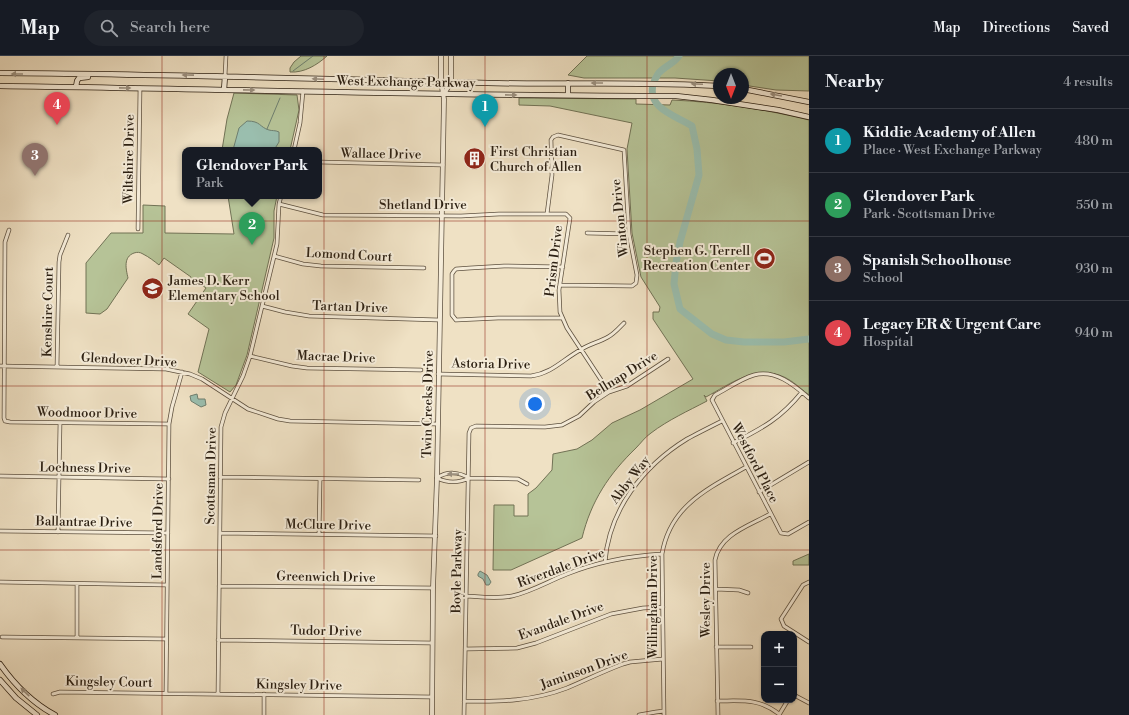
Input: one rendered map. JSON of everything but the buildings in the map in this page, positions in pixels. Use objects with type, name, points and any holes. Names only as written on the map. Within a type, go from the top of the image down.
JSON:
[{"type":"main road","name":"West Exchange Parkway","points":[[0,74],[122,74],[441,82],[636,83],[713,86]]},
{"type":"main road","points":[[76,87],[77,81],[80,78],[122,74]]},
{"type":"main road","points":[[224,90],[225,76]]},
{"type":"main road","points":[[568,83],[568,95]]},
{"type":"main road","name":"West Exchange Parkway","points":[[0,86],[444,94],[676,96],[778,110],[809,117]]},
{"type":"main road","points":[[749,90],[809,102]]},
{"type":"main road","points":[[0,664],[22,691],[55,715]]},
{"type":"main road","points":[[0,680],[16,698],[37,715]]},
{"type":"street","points":[[225,76],[226,56]]},
{"type":"street","name":"Twin Creeks Drive","points":[[432,715],[432,588],[436,536],[444,94],[441,82],[441,56]]},
{"type":"street","name":"Twin Creeks Drive","points":[[444,94],[450,82],[452,56]]},
{"type":"street","name":"Wiltshire Drive","points":[[138,229],[140,88]]},
{"type":"street","points":[[295,147],[300,123],[303,91]]},
{"type":"street","name":"Winton Drive","points":[[547,214],[552,175],[551,140],[553,137],[558,135],[624,150],[630,234],[637,281],[632,286],[560,285]]},
{"type":"street","name":"Wallace Drive","points":[[322,162],[443,165]]},
{"type":"street","name":"Scottsman Drive","points":[[218,694],[221,427],[225,413],[243,376],[250,356],[278,238],[280,199]]},
{"type":"street","name":"Shetland Drive","points":[[279,204],[323,215],[568,215]]},
{"type":"street","name":"Prism Drive","points":[[568,215],[570,218],[558,298],[562,318],[609,392]]},
{"type":"street","points":[[4,366],[5,242],[9,230]]},
{"type":"street","points":[[587,233],[630,234]]},
{"type":"street","name":"Kenshire Court","points":[[57,367],[58,262],[68,235]]},
{"type":"street","name":"Lomond Court","points":[[274,256],[303,264],[320,266],[424,268]]},
{"type":"street","points":[[562,318],[498,318],[458,320],[452,315],[452,274],[455,269],[504,266],[563,267]]},
{"type":"street","name":"Tartan Drive","points":[[262,306],[309,316],[439,320]]},
{"type":"street","name":"Astoria Drive","points":[[438,374],[536,375],[555,368],[581,349],[607,338],[615,333],[624,323]]},
{"type":"street","name":"Macrae Drive","points":[[250,356],[307,368],[421,370]]},
{"type":"street","name":"Bellnap Drive","points":[[471,428],[476,426],[545,427],[562,425],[579,416],[594,402],[609,392],[627,386],[668,359]]},
{"type":"street","name":"Glendover Drive","points":[[0,366],[152,368],[182,372],[202,379],[248,409],[278,419],[290,421],[438,424]]},
{"type":"street","name":"Woodmoor Drive","points":[[4,366],[4,418],[7,422],[170,424]]},
{"type":"street","name":"Landsford Drive","points":[[166,693],[170,424],[172,406],[182,372]]},
{"type":"street","name":"Westford Place","points":[[802,392],[777,376],[762,374],[750,377],[715,396],[712,398],[712,402],[779,531],[783,534],[788,534],[809,522]]},
{"type":"street","points":[[733,443],[759,430],[779,417],[802,392],[809,398]]},
{"type":"street","name":"Abby Way","points":[[606,562],[608,542],[612,525],[625,499],[645,473],[667,453],[687,439],[722,421]]},
{"type":"street","points":[[58,532],[60,423]]},
{"type":"street","name":"Boyle Parkway","points":[[464,715],[469,433],[471,428]]},
{"type":"street","points":[[759,492],[809,462]]},
{"type":"street","name":"Willingham Drive","points":[[664,713],[662,554],[665,540],[670,526],[683,508],[710,487],[746,467]]},
{"type":"street","points":[[437,478],[444,473],[462,474],[469,478]]},
{"type":"street","name":"Lochness Drive","points":[[0,476],[169,479]]},
{"type":"street","points":[[220,476],[419,480]]},
{"type":"street","points":[[437,478],[444,481],[461,481],[469,478],[518,479],[527,484]]},
{"type":"street","points":[[319,534],[320,479]]},
{"type":"street","name":"Wesley Drive","points":[[718,715],[715,560],[720,547],[726,539],[770,514]]},
{"type":"street","name":"Ballantrae Drive","points":[[0,531],[168,533]]},
{"type":"street","name":"McClure Drive","points":[[220,533],[436,536]]},
{"type":"street","name":"Riverdale Drive","points":[[466,596],[514,596],[566,575],[606,562],[645,555],[662,554]]},
{"type":"street","points":[[0,582],[167,585]]},
{"type":"street","points":[[809,582],[803,586],[781,617],[781,622],[784,626],[809,642]]},
{"type":"street","points":[[77,638],[78,584]]},
{"type":"street","name":"Greenwich Drive","points":[[219,586],[432,588]]},
{"type":"street","points":[[716,589],[739,590],[748,593]]},
{"type":"street","name":"Evandale Drive","points":[[465,649],[517,648],[536,643],[611,614],[643,608],[663,607]]},
{"type":"street","points":[[2,637],[166,639]]},
{"type":"street","name":"Tudor Drive","points":[[218,640],[432,643]]},
{"type":"street","points":[[716,647],[751,646]]},
{"type":"street","name":"Jaminson Drive","points":[[464,701],[508,701],[537,697],[566,688],[623,664],[664,659]]},
{"type":"street","name":"Kingsley Court","points":[[53,694],[60,692],[166,693]]},
{"type":"street","name":"Kingsley Drive","points":[[166,693],[432,697]]},
{"type":"street","points":[[264,694],[264,715]]},
{"type":"street","points":[[797,697],[809,703]]},
{"type":"street","points":[[717,701],[755,701],[772,709],[779,715],[786,703]]},
{"type":"street","points":[[639,715],[656,712],[664,713]]},
{"type":"shaded area","points":[[301,56],[327,56],[310,68],[290,72],[290,68],[294,62]]},
{"type":"shaded area","points":[[587,56],[809,56],[809,91],[776,90],[749,86],[749,68],[713,68],[713,81],[675,78],[584,78],[568,75]]},
{"type":"shaded area","points":[[234,93],[297,95],[299,110],[291,147],[222,147],[227,119]]},
{"type":"shaded area","points":[[519,98],[636,99],[636,104],[670,105],[672,100],[706,102],[741,107],[809,120],[809,395],[784,377],[763,373],[744,377],[706,397],[704,395],[707,401],[658,428],[649,435],[617,468],[602,489],[590,512],[582,538],[511,570],[493,570],[494,505],[514,505],[514,516],[528,516],[528,494],[536,488],[552,470],[553,454],[577,449],[592,440],[612,423],[640,410],[693,379],[653,319],[653,312],[659,312],[660,307],[641,277],[632,233],[627,149],[632,123],[550,106],[519,105]]},
{"type":"shaded area","points":[[247,121],[255,122],[266,129],[279,132],[279,142],[276,147],[234,147],[239,128]]},
{"type":"shaded area","points":[[228,199],[276,199],[274,211],[274,238],[247,355],[236,385],[230,392],[198,372],[209,329],[188,314],[206,288],[196,281],[192,286],[187,283],[191,277],[164,258],[159,265],[141,253],[136,252],[128,257],[126,264],[128,278],[107,309],[100,314],[86,313],[86,263],[111,233],[143,233],[143,205],[165,206],[165,233],[234,234]]},
{"type":"shaded area","points":[[197,394],[198,399],[205,399],[206,405],[201,407],[191,401],[190,396]]},
{"type":"shaded area","points":[[809,554],[809,565],[793,565],[793,561]]},
{"type":"shaded area","points":[[480,571],[487,575],[491,582],[489,585],[486,585],[483,579],[478,576]]},
{"type":"waterway","points":[[293,71],[313,56]]},
{"type":"waterway","points":[[679,56],[658,74],[653,84],[652,93],[654,100],[665,111],[692,126],[697,149],[699,175],[680,242],[676,263],[674,284],[680,309],[712,334],[726,340],[744,342],[784,342],[809,339]]},
{"type":"waterway","points":[[267,129],[280,98]]},
{"type":"place","name":"Legacy ER & Urgent Care","points":[[57,125]]},
{"type":"place","name":"Kiddie Academy of Allen","points":[[485,127]]},
{"type":"place","name":"First Christian Church of Allen","points":[[475,159]]},
{"type":"place","name":"Spanish Schoolhouse","points":[[35,176]]},
{"type":"place","name":"Glendover Park","points":[[252,245]]},
{"type":"place","name":"Stephen G. Terrell Recreation Center","points":[[765,258]]},
{"type":"place","name":"James D. Kerr Elementary School","points":[[153,288]]}]
